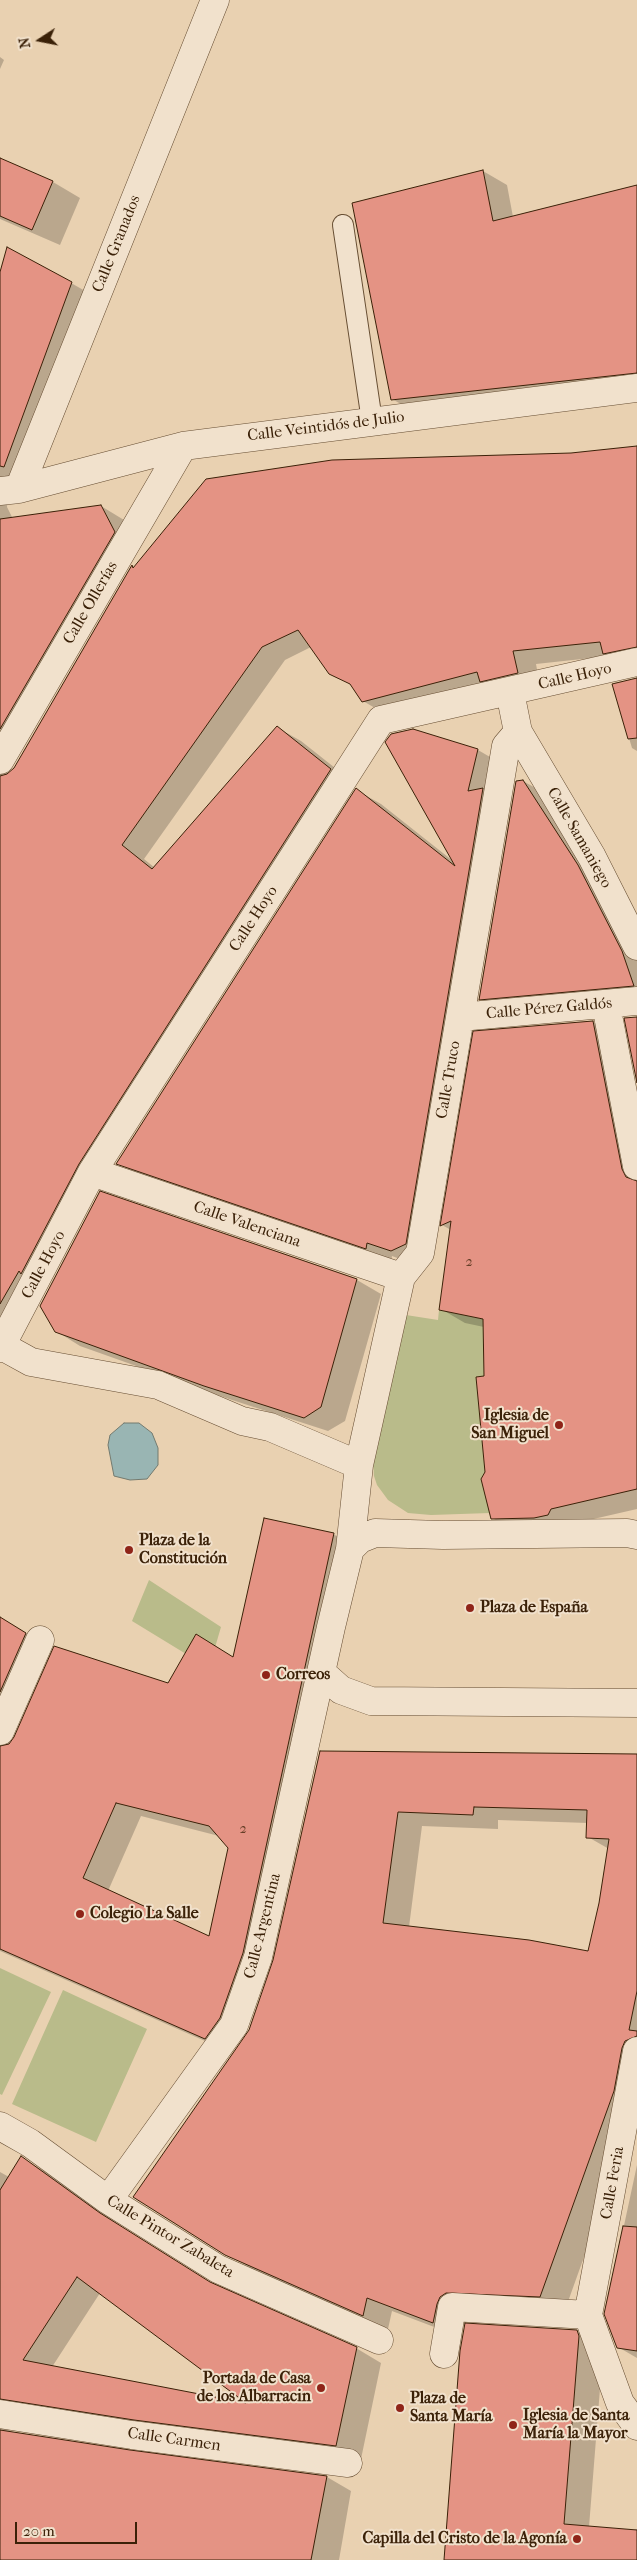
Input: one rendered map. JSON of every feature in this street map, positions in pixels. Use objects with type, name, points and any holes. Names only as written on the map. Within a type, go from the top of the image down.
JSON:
[{"type":"street","name":"Calle Granados","points":[[10,490],[215,0]]},
{"type":"street","name":"Calle Veintidós de Julio","points":[[10,490],[183,446],[637,388]]},
{"type":"street","name":"Calle Ollerías","points":[[0,760],[183,446]]},
{"type":"street","name":"Calle Hoyo","points":[[1,1347],[92,1172],[381,720],[637,662]]},
{"type":"street","points":[[510,692],[518,732]]},
{"type":"street","name":"Calle Samaniego","points":[[518,732],[592,857],[637,946]]},
{"type":"street","name":"Calle Truco","points":[[359,1465],[401,1277],[420,1253],[506,746],[518,732]]},
{"type":"street","name":"Calle Pérez Galdós","points":[[460,1017],[637,1001]]},
{"type":"street","points":[[606,1005],[637,1166]]},
{"type":"street","name":"Calle Valenciana","points":[[92,1172],[401,1277]]},
{"type":"street","points":[[1,1347],[31,1362],[158,1385],[242,1421],[270,1426],[359,1465],[350,1549],[322,1673],[341,1690],[371,1701],[637,1703]]},
{"type":"street","points":[[350,1549],[360,1539],[375,1533],[443,1535],[627,1533],[637,1535]]},
{"type":"street","points":[[0,1731],[40,1640]]},
{"type":"street","name":"Calle Argentina","points":[[108,2200],[234,2026],[258,1957],[322,1673]]},
{"type":"street","name":"Calle Feria","points":[[588,2315],[637,2052]]},
{"type":"street","name":"Calle Pintor Zabaleta","points":[[3,2135],[30,2143],[108,2200],[218,2270],[379,2340]]},
{"type":"street","points":[[444,2354],[452,2307],[588,2315],[620,2403],[637,2426]]},
{"type":"street","name":"Calle Carmen","points":[[0,2414],[132,2435],[348,2463]]},
{"type":"lane","points":[[343,225],[372,421]]},
{"type":"green space","points":[[439,1310],[483,1319],[483,1344],[494,1343],[496,1375],[476,1377],[485,1472],[481,1479],[490,1513],[431,1515],[408,1513],[388,1500],[377,1485],[374,1476],[373,1461],[406,1315],[438,1320]]},
{"type":"green space","points":[[149,1580],[221,1627],[209,1668],[132,1621]]},
{"type":"green space","points":[[0,1968],[51,1992],[2,2095],[0,2094]]},
{"type":"green space","points":[[63,1990],[147,2029],[96,2142],[12,2104]]},
{"type":"water","points":[[124,1423],[139,1423],[152,1433],[158,1448],[158,1465],[147,1479],[130,1480],[114,1476],[108,1445],[110,1435]]},
{"type":"building","points":[[0,158],[53,181],[32,230],[0,216]]},
{"type":"building","points":[[483,170],[493,221],[637,185],[637,373],[391,400],[352,203]]},
{"type":"building","points":[[7,247],[72,282],[4,467],[0,466],[0,272]]},
{"type":"building","points":[[637,446],[637,647],[603,654],[600,642],[513,651],[518,673],[480,682],[477,672],[362,702],[350,684],[329,674],[298,630],[262,647],[122,845],[152,869],[277,726],[331,769],[79,1164],[21,1274],[19,1271],[0,1304],[0,776],[7,774],[14,768],[132,565],[133,568],[206,479],[332,460],[571,453]]},
{"type":"building","points":[[101,505],[115,532],[0,729],[0,519]]},
{"type":"building","points":[[637,678],[637,738],[628,739],[612,684]]},
{"type":"building","points":[[413,729],[478,749],[468,791],[483,788],[406,1244],[391,1251],[367,1243],[366,1249],[116,1164],[356,788],[455,866],[385,742],[391,734]]},
{"type":"building","points":[[523,780],[578,865],[622,951],[634,986],[479,1000],[516,781]]},
{"type":"building","points":[[637,1017],[637,1083],[624,1018]]},
{"type":"building","points":[[593,1021],[622,1169],[626,1177],[637,1181],[637,1489],[551,1509],[548,1515],[534,1518],[491,1519],[481,1479],[485,1472],[476,1377],[484,1376],[483,1319],[439,1310],[451,1221],[440,1226],[473,1031]]},
{"type":"building","points":[[100,1191],[357,1279],[321,1407],[304,1418],[204,1386],[55,1332],[40,1306]]},
{"type":"building","name":"Colegio La Salle","points":[[264,1518],[334,1533],[243,1953],[220,2018],[205,2039],[0,1949],[0,1746],[9,1744],[14,1737],[54,1646],[168,1683],[196,1634],[233,1657]],"holes":[[[116,1803],[209,1826],[228,1848],[209,1936],[83,1878]]]},
{"type":"building","points":[[0,1617],[26,1633],[0,1692]]},
{"type":"building","points":[[320,1751],[637,1754],[637,1991],[629,2030],[637,2031],[637,2036],[625,2041],[622,2048],[614,2091],[540,2297],[446,2293],[440,2297],[433,2323],[367,2298],[363,2316],[225,2255],[133,2197],[249,2030],[273,1960]],"holes":[[[474,1807],[587,1810],[586,1838],[609,1839],[599,1903],[588,1951],[529,1940],[383,1923],[398,1812],[473,1815]]]},
{"type":"building","points":[[21,2156],[100,2213],[210,2282],[357,2347],[336,2446],[134,2420],[0,2399],[0,2190]],"holes":[[[77,2277],[246,2403],[23,2360]]]},
{"type":"building","points":[[623,2226],[637,2227],[637,2351],[617,2348],[604,2314]]},
{"type":"building","name":"Iglesia de Santa María la Mayor","points":[[465,2323],[577,2330],[579,2336],[564,2524],[637,2530],[637,2560],[444,2560],[460,2351]]},
{"type":"building","points":[[0,2430],[130,2450],[327,2476],[311,2560],[0,2560]]},
{"type":"place","name":"Iglesia de San Miguel","points":[[559,1425]]},
{"type":"place","name":"Plaza de la Constitución","points":[[129,1550]]},
{"type":"place","name":"Plaza de España","points":[[470,1608]]},
{"type":"place","name":"Correos","points":[[266,1675]]},
{"type":"place","name":"Colegio La Salle","points":[[80,1914]]},
{"type":"place","name":"Portada de Casa de los Albarracin","points":[[321,2388]]},
{"type":"place","name":"Plaza de Santa María","points":[[400,2408]]},
{"type":"place","name":"Iglesia de Santa María la Mayor","points":[[513,2425]]},
{"type":"place","name":"Capilla del Cristo de la Agonía","points":[[577,2539]]}]
